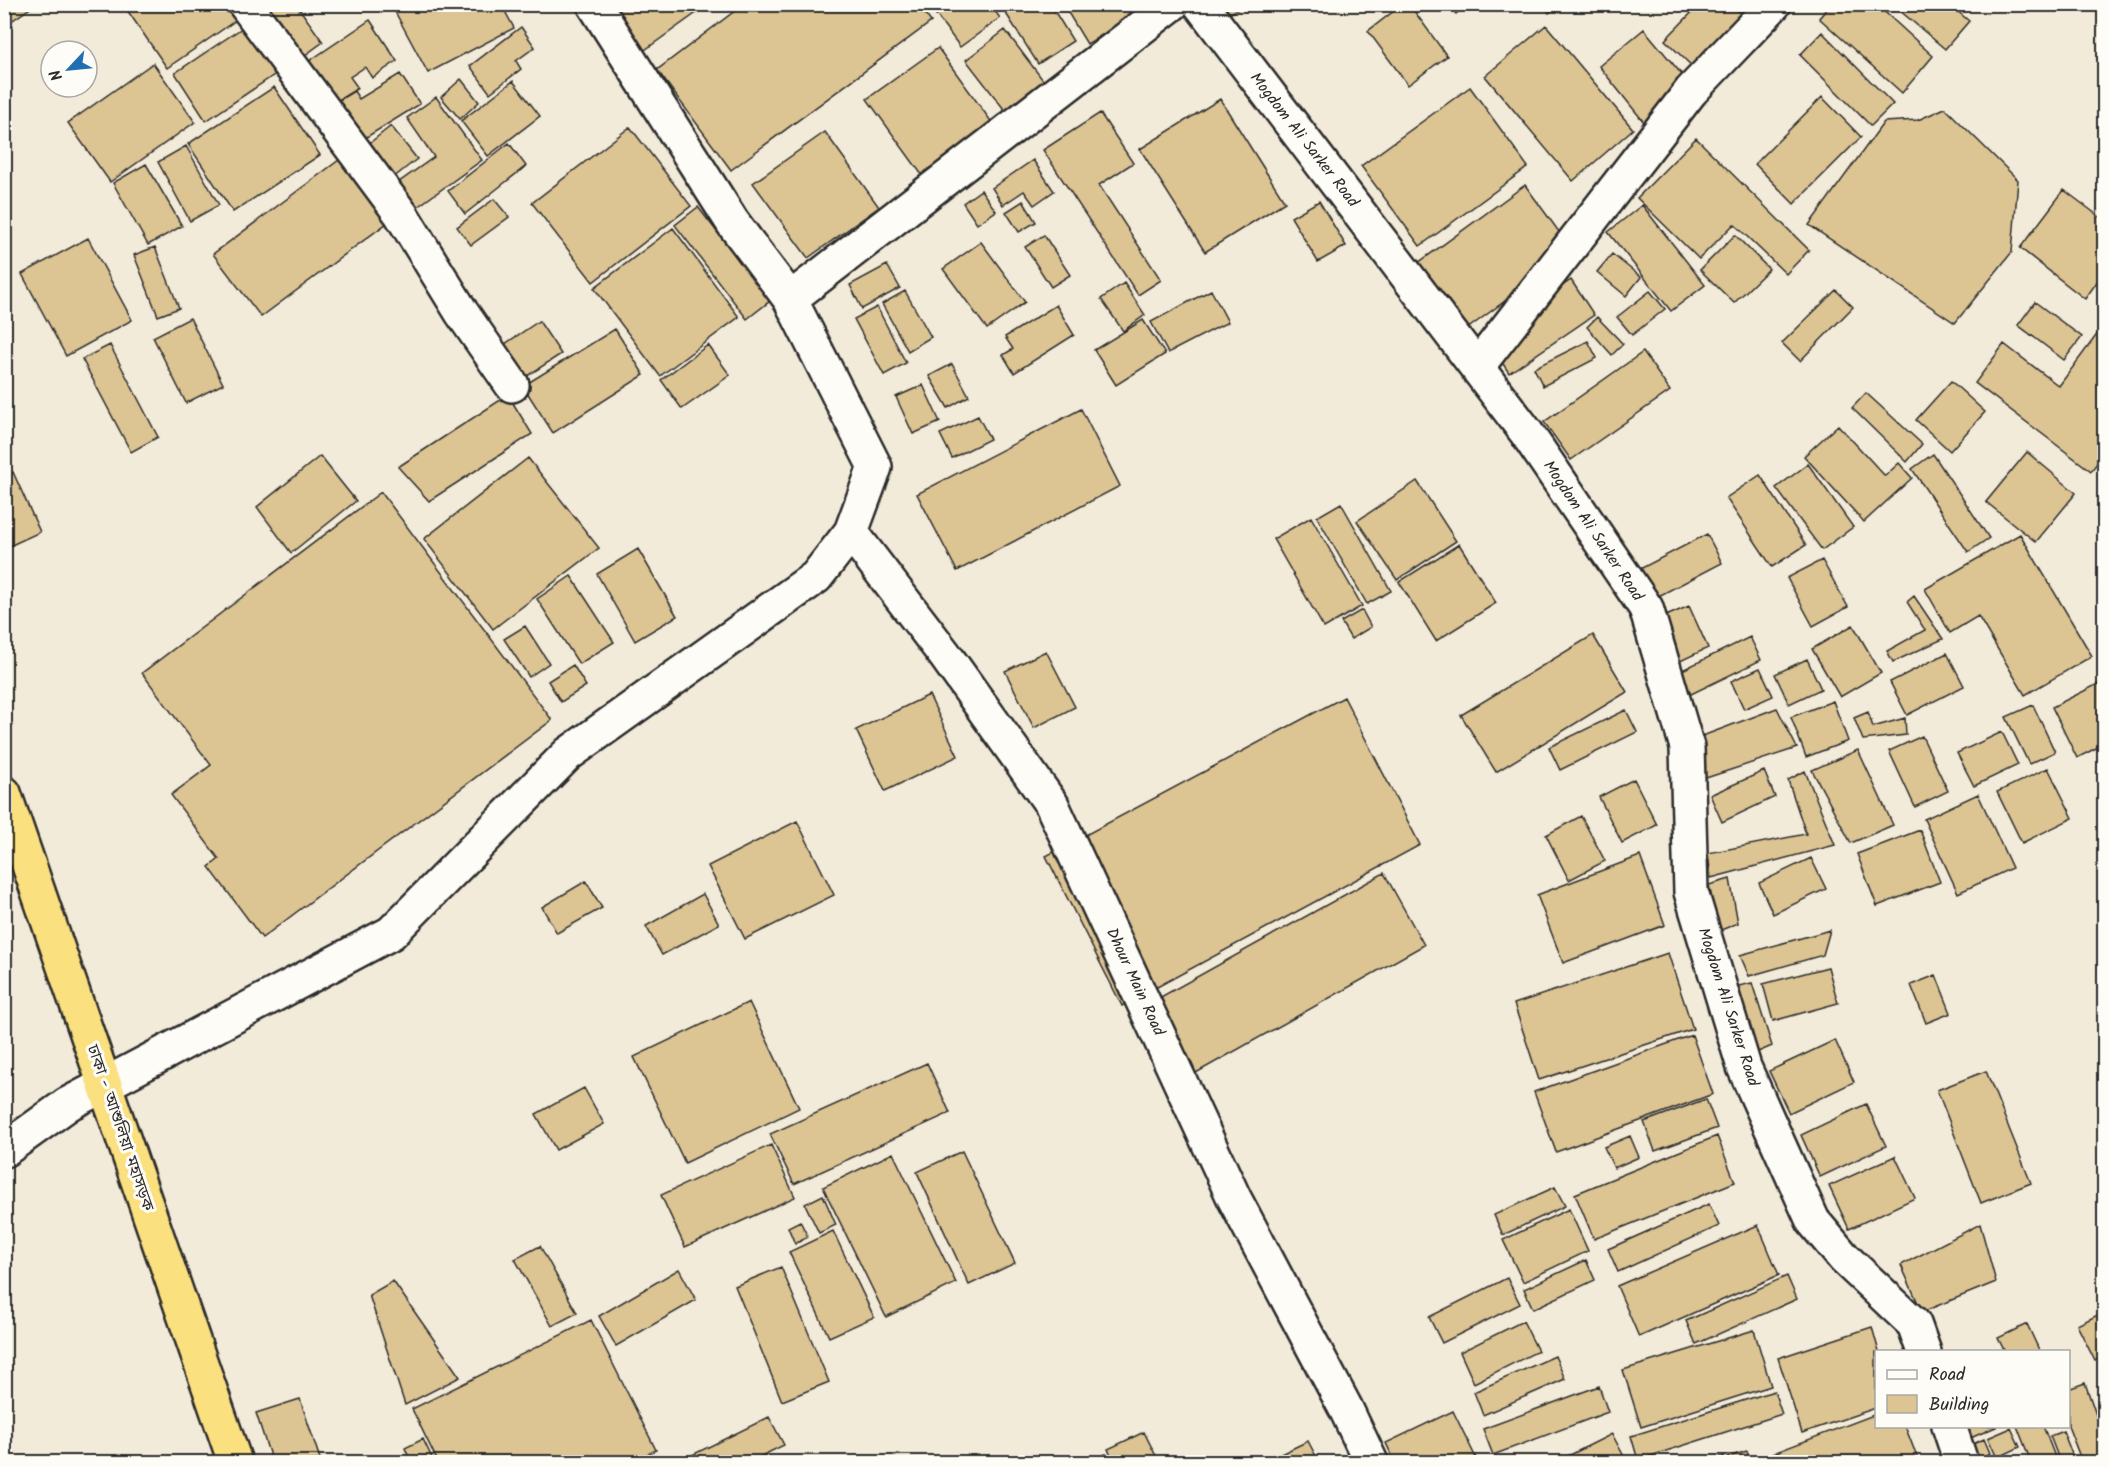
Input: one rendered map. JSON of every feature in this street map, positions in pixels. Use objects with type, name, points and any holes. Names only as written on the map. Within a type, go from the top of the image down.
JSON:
[{"type":"highway","name":"ঢাকা - আশুলিয়া মহাসড়ক","points":[[4,793],[235,1462]]},
{"type":"street","points":[[245,4],[401,214],[462,313],[512,386]]},
{"type":"street","points":[[4,1150],[68,1104],[105,1083],[391,933],[568,754],[816,577],[850,532],[875,467],[790,299],[733,223],[594,4]]},
{"type":"street","points":[[790,299],[1172,4]]},
{"type":"street","name":"Mogdom Ali Sarker Road","points":[[1200,4],[1526,432],[1646,608],[1688,747],[1691,892],[1744,1067],[1812,1221],[1844,1258],[1914,1324],[1923,1350]]},
{"type":"street","points":[[1477,367],[1691,91],[1774,4]]},
{"type":"street","name":"Dhour Main Road","points":[[850,532],[945,655],[1052,805],[1234,1198],[1347,1409],[1371,1462]]},
{"type":"street","points":[[1950,1428],[1962,1462]]},
{"type":"building","points":[[4,4],[36,4],[4,26]]},
{"type":"building","points":[[128,4],[229,4],[239,18],[167,68],[125,7]]},
{"type":"building","points":[[255,4],[296,4],[323,42],[297,61]]},
{"type":"building","points":[[399,4],[501,4],[514,28],[428,73],[393,8]]},
{"type":"building","points":[[608,4],[709,4],[642,52]]},
{"type":"building","points":[[744,4],[918,4],[931,22],[731,170],[657,70]]},
{"type":"building","points":[[928,4],[990,4],[1000,18],[960,47]]},
{"type":"building","points":[[1000,4],[1050,4],[1073,41],[1038,64]]},
{"type":"building","points":[[1078,4],[1143,4],[1145,9],[1087,44],[1067,11]]},
{"type":"building","points":[[1208,4],[1247,4],[1217,21]]},
{"type":"building","points":[[1403,4],[1409,4],[1447,56],[1408,85],[1368,31]]},
{"type":"building","points":[[1448,4],[1467,4],[1456,14]]},
{"type":"building","points":[[1544,4],[1562,4],[1549,13]]},
{"type":"building","points":[[1700,4],[1731,4],[1750,22],[1700,74],[1665,40]]},
{"type":"building","points":[[1737,4],[1768,4],[1753,20]]},
{"type":"building","points":[[1831,4],[1876,4],[1933,56],[1902,93],[1819,18]]},
{"type":"building","points":[[1892,4],[1949,4],[1969,21],[1945,49]]},
{"type":"building","points":[[370,20],[397,61],[372,78],[365,67],[350,77],[358,88],[332,104],[305,64]]},
{"type":"building","points":[[248,24],[280,71],[206,121],[175,73]]},
{"type":"building","points":[[1546,25],[1633,129],[1573,181],[1485,76]]},
{"type":"building","points":[[521,27],[535,47],[516,61],[521,69],[490,93],[470,66]]},
{"type":"building","points":[[1644,29],[1693,88],[1647,126],[1599,66]]},
{"type":"building","points":[[1005,30],[1046,84],[1007,113],[966,60]]},
{"type":"building","points":[[1822,32],[1893,104],[1871,126],[1800,55]]},
{"type":"building","points":[[938,48],[993,124],[922,175],[867,99]]},
{"type":"building","points":[[153,63],[195,122],[110,182],[68,123]]},
{"type":"building","points":[[400,74],[420,104],[357,143],[333,104],[354,91],[359,99]]},
{"type":"building","points":[[461,79],[479,102],[460,119],[441,97]]},
{"type":"building","points":[[513,81],[540,116],[488,156],[461,121]]},
{"type":"building","points":[[274,87],[320,155],[233,212],[188,144]]},
{"type":"building","points":[[1470,87],[1528,167],[1420,246],[1361,166]]},
{"type":"building","points":[[436,97],[482,160],[413,210],[395,185],[434,157],[407,118]]},
{"type":"building","points":[[1822,97],[1861,137],[1794,204],[1755,164]]},
{"type":"building","points":[[1220,99],[1285,202],[1205,252],[1140,149]]},
{"type":"building","points":[[1945,108],[2018,180],[2012,252],[1955,323],[1809,225],[1884,122],[1918,120]]},
{"type":"building","points":[[1100,113],[1133,163],[1099,185],[1161,280],[1138,295],[1043,150]]},
{"type":"building","points":[[391,126],[417,159],[388,182],[362,149]]},
{"type":"building","points":[[630,127],[691,206],[593,282],[532,203]]},
{"type":"building","points":[[825,132],[879,207],[808,258],[753,183]]},
{"type":"building","points":[[1696,138],[1809,250],[1786,274],[1734,224],[1699,259],[1637,198]]},
{"type":"building","points":[[509,143],[526,166],[465,214],[448,191]]},
{"type":"building","points":[[186,146],[219,205],[190,221],[158,162]]},
{"type":"building","points":[[339,160],[387,223],[261,317],[213,254]]},
{"type":"building","points":[[1033,160],[1054,191],[1034,205],[1024,191],[1003,205],[992,188]]},
{"type":"building","points":[[146,164],[182,226],[148,245],[113,183]]},
{"type":"building","points":[[1525,185],[1573,251],[1467,329],[1418,263]]},
{"type":"building","points":[[981,190],[996,211],[977,224],[963,203]]},
{"type":"building","points":[[2064,190],[2104,220],[2104,272],[2085,299],[2020,248]]},
{"type":"building","points":[[494,199],[509,217],[471,245],[457,227]]},
{"type":"building","points":[[1023,201],[1036,222],[1019,232],[1006,212]]},
{"type":"building","points":[[1319,201],[1346,246],[1318,262],[1291,217]]},
{"type":"building","points":[[1642,205],[1705,285],[1671,311],[1608,232]]},
{"type":"building","points":[[698,207],[770,301],[747,319],[675,225]]},
{"type":"building","points":[[673,228],[739,317],[660,376],[594,288]]},
{"type":"building","points":[[1044,235],[1070,275],[1051,287],[1025,247]]},
{"type":"building","points":[[1735,235],[1769,269],[1734,303],[1700,270]]},
{"type":"building","points":[[88,238],[132,320],[66,356],[22,274]]},
{"type":"building","points":[[981,242],[1025,302],[987,329],[943,269]]},
{"type":"building","points":[[155,247],[179,308],[158,316],[134,255]]},
{"type":"building","points":[[1612,254],[1641,277],[1626,296],[1597,272]]},
{"type":"building","points":[[887,265],[900,288],[862,309],[850,285]]},
{"type":"building","points":[[1571,280],[1594,315],[1509,373],[1486,338]]},
{"type":"building","points":[[1124,283],[1145,315],[1123,331],[1101,299]]},
{"type":"building","points":[[1211,290],[1228,322],[1168,353],[1151,322]]},
{"type":"building","points":[[1836,290],[1853,307],[1800,361],[1782,343]]},
{"type":"building","points":[[905,291],[931,337],[908,351],[882,304]]},
{"type":"building","points":[[1650,291],[1665,309],[1632,335],[1617,317]]},
{"type":"building","points":[[2035,302],[2082,337],[2064,360],[2018,325]]},
{"type":"building","points":[[1056,305],[1074,335],[1014,373],[1003,355],[1013,349],[1005,337]]},
{"type":"building","points":[[877,307],[906,363],[884,375],[854,319]]},
{"type":"building","points":[[1597,317],[1623,344],[1612,355],[1587,327]]},
{"type":"building","points":[[190,318],[223,384],[186,403],[153,337]]},
{"type":"building","points":[[1143,320],[1165,354],[1116,385],[1094,350]]},
{"type":"building","points":[[539,321],[561,354],[515,384],[493,352]]},
{"type":"building","points":[[2104,325],[2104,454],[2091,471],[1975,383],[2004,344],[2059,386]]},
{"type":"building","points":[[615,329],[644,375],[553,433],[523,386]]},
{"type":"building","points":[[1588,341],[1597,358],[1543,386],[1534,368]]},
{"type":"building","points":[[110,345],[158,437],[131,452],[82,359]]},
{"type":"building","points":[[708,345],[730,375],[682,409],[661,380]]},
{"type":"building","points":[[1643,352],[1670,391],[1571,460],[1544,422]]},
{"type":"building","points":[[952,364],[969,396],[948,408],[929,376]]},
{"type":"building","points":[[1951,381],[1985,412],[1950,451],[1916,420]]},
{"type":"building","points":[[923,385],[940,422],[913,434],[896,397]]},
{"type":"building","points":[[1866,393],[1922,444],[1907,462],[1852,408]]},
{"type":"building","points":[[508,395],[532,434],[429,501],[398,467]]},
{"type":"building","points":[[1081,409],[1120,486],[957,571],[917,494]]},
{"type":"building","points":[[978,416],[990,439],[952,458],[940,434]]},
{"type":"building","points":[[1838,425],[1885,476],[1899,463],[1912,478],[1864,522],[1804,456]]},
{"type":"building","points":[[2027,452],[2076,493],[2036,542],[1986,502]]},
{"type":"building","points":[[1933,454],[1989,538],[1968,552],[1912,469]]},
{"type":"building","points":[[320,456],[356,501],[291,553],[257,507]]},
{"type":"building","points":[[528,458],[599,548],[493,629],[424,539]]},
{"type":"building","points":[[1808,464],[1853,527],[1822,550],[1776,488]]},
{"type":"building","points":[[13,472],[40,532],[5,548],[4,476]]},
{"type":"building","points":[[1760,475],[1806,545],[1772,567],[1726,498]]},
{"type":"building","points":[[1417,481],[1456,541],[1397,580],[1357,521]]},
{"type":"building","points":[[381,492],[552,720],[262,938],[209,867],[219,859],[171,795],[211,765],[142,673]]},
{"type":"building","points":[[1341,503],[1391,591],[1367,604],[1317,517]]},
{"type":"building","points":[[1311,517],[1362,606],[1324,628],[1273,539]]},
{"type":"building","points":[[1707,534],[1722,563],[1651,600],[1636,571]]},
{"type":"building","points":[[2020,534],[2092,656],[2025,695],[1978,616],[1950,633],[1925,589]]},
{"type":"building","points":[[1459,544],[1496,603],[1436,641],[1399,582]]},
{"type":"building","points":[[638,549],[677,616],[635,641],[597,574]]},
{"type":"building","points":[[1822,560],[1848,607],[1813,626],[1787,578]]},
{"type":"building","points":[[571,576],[614,642],[579,664],[537,599]]},
{"type":"building","points":[[1914,596],[1943,639],[1893,662],[1887,651],[1925,630],[1907,602]]},
{"type":"building","points":[[1689,606],[1708,648],[1676,663],[1657,620]]},
{"type":"building","points":[[1362,610],[1371,627],[1351,639],[1341,622]]},
{"type":"building","points":[[1853,625],[1881,673],[1840,697],[1812,649]]},
{"type":"building","points":[[525,626],[549,663],[529,677],[504,639]]},
{"type":"building","points":[[1593,635],[1627,692],[1496,772],[1461,715]]},
{"type":"building","points":[[1750,637],[1761,660],[1685,697],[1674,674]]},
{"type":"building","points":[[1046,651],[1075,707],[1034,728],[1005,671]]},
{"type":"building","points":[[1947,653],[1964,686],[1907,715],[1890,682]]},
{"type":"building","points":[[1807,659],[1821,689],[1789,704],[1775,674]]},
{"type":"building","points":[[573,665],[586,686],[561,702],[548,681]]},
{"type":"building","points":[[1760,668],[1773,696],[1744,709],[1731,681]]},
{"type":"building","points":[[2102,682],[2104,744],[2077,758],[2052,707]]},
{"type":"building","points":[[929,695],[958,756],[885,791],[856,730]]},
{"type":"building","points":[[1344,697],[1420,845],[1122,1006],[1046,856]]},
{"type":"building","points":[[1833,701],[1848,741],[1806,757],[1791,717]]},
{"type":"building","points":[[2033,705],[2055,752],[2029,764],[2006,717]]},
{"type":"building","points":[[1777,708],[1797,748],[1703,779],[1697,738]]},
{"type":"building","points":[[1626,710],[1637,732],[1560,770],[1549,747]]},
{"type":"building","points":[[1868,712],[1873,727],[1905,718],[1906,735],[1863,740],[1854,718]]},
{"type":"building","points":[[2002,732],[2018,765],[1974,786],[1957,753]]},
{"type":"building","points":[[1922,736],[1948,791],[1915,807],[1889,751]]},
{"type":"building","points":[[1858,750],[1893,825],[1851,843],[1812,770]]},
{"type":"building","points":[[2048,768],[2073,818],[2022,843],[1997,792]]},
{"type":"building","points":[[1764,771],[1775,797],[1722,822],[1710,795]]},
{"type":"building","points":[[1805,771],[1835,845],[1711,878],[1708,853],[1806,834],[1788,780]]},
{"type":"building","points":[[1634,779],[1657,825],[1622,843],[1599,797]]},
{"type":"building","points":[[1978,794],[2012,868],[1958,893],[1924,819]]},
{"type":"building","points":[[1581,816],[1605,861],[1569,880],[1546,835]]},
{"type":"building","points":[[797,821],[834,895],[745,939],[708,866]]},
{"type":"building","points":[[1920,830],[1940,882],[1877,906],[1857,854]]},
{"type":"building","points":[[1640,856],[1665,925],[1563,963],[1537,895]]},
{"type":"building","points":[[1811,858],[1826,889],[1773,914],[1759,883]]},
{"type":"building","points":[[1384,873],[1424,945],[1171,1087],[1130,1014]]},
{"type":"building","points":[[1730,879],[1738,923],[1719,931],[1709,885]]},
{"type":"building","points":[[586,881],[602,908],[557,933],[542,907]]},
{"type":"building","points":[[703,894],[719,924],[662,955],[646,926]]},
{"type":"building","points":[[1830,930],[1823,955],[1749,976],[1740,955]]},
{"type":"building","points":[[1668,953],[1693,1029],[1539,1080],[1514,1004]]},
{"type":"building","points":[[1828,967],[1838,1003],[1773,1021],[1763,984]]},
{"type":"building","points":[[1936,975],[1951,1013],[1926,1023],[1911,985]]},
{"type":"building","points":[[1752,983],[1772,1046],[1751,1055],[1730,988]]},
{"type":"building","points":[[749,1002],[799,1108],[685,1163],[634,1057]]},
{"type":"building","points":[[1692,1035],[1713,1094],[1556,1152],[1534,1092]]},
{"type":"building","points":[[1835,1040],[1854,1082],[1789,1113],[1769,1071]]},
{"type":"building","points":[[927,1063],[950,1113],[794,1184],[770,1134]]},
{"type":"building","points":[[1986,1071],[2031,1183],[1981,1203],[1937,1090]]},
{"type":"building","points":[[584,1088],[604,1124],[556,1150],[536,1114]]},
{"type":"building","points":[[1706,1099],[1717,1128],[1655,1151],[1644,1122]]},
{"type":"building","points":[[1866,1104],[1886,1146],[1820,1177],[1801,1135]]},
{"type":"building","points":[[1630,1136],[1639,1157],[1614,1168],[1604,1147]]},
{"type":"building","points":[[1717,1136],[1735,1182],[1594,1239],[1575,1194]]},
{"type":"building","points":[[771,1145],[795,1197],[685,1247],[661,1195]]},
{"type":"building","points":[[962,1151],[1015,1263],[969,1285],[917,1172]]},
{"type":"building","points":[[893,1153],[956,1283],[886,1317],[823,1187]]},
{"type":"building","points":[[1895,1156],[1915,1198],[1849,1229],[1829,1186]]},
{"type":"building","points":[[1555,1187],[1565,1206],[1503,1235],[1494,1215]]},
{"type":"building","points":[[823,1195],[836,1225],[819,1233],[805,1204]]},
{"type":"building","points":[[1709,1204],[1719,1226],[1618,1272],[1608,1249]]},
{"type":"building","points":[[1569,1209],[1588,1251],[1523,1282],[1503,1240]]},
{"type":"building","points":[[800,1221],[808,1237],[795,1244],[788,1227]]},
{"type":"building","points":[[1980,1224],[1996,1282],[1922,1312],[1901,1265]]},
{"type":"building","points":[[1758,1225],[1779,1275],[1639,1337],[1617,1286]]},
{"type":"building","points":[[833,1231],[874,1317],[829,1337],[789,1252]]},
{"type":"building","points":[[540,1246],[577,1313],[552,1326],[515,1259]]},
{"type":"building","points":[[1586,1260],[1595,1280],[1533,1309],[1524,1289]]},
{"type":"building","points":[[781,1267],[829,1382],[782,1401],[735,1286]]},
{"type":"building","points":[[679,1269],[696,1300],[616,1346],[599,1316]]},
{"type":"building","points":[[1787,1276],[1797,1299],[1696,1344],[1686,1321]]},
{"type":"building","points":[[1507,1278],[1520,1304],[1442,1343],[1429,1317]]},
{"type":"building","points":[[393,1281],[460,1377],[405,1405],[369,1295]]},
{"type":"building","points":[[2104,1312],[2104,1356],[2095,1361],[2077,1325]]},
{"type":"building","points":[[591,1320],[656,1450],[631,1462],[438,1462],[412,1409]]},
{"type":"building","points":[[1523,1321],[1538,1351],[1474,1383],[1460,1352]]},
{"type":"building","points":[[2027,1324],[2039,1350],[2004,1350],[1998,1338]]},
{"type":"building","points":[[1872,1327],[1878,1350],[1875,1350],[1875,1408],[1802,1433],[1778,1358]]},
{"type":"building","points":[[1754,1330],[1771,1386],[1641,1427],[1623,1370]]},
{"type":"building","points":[[1555,1356],[1565,1379],[1483,1415],[1474,1392]]},
{"type":"building","points":[[2085,1383],[2104,1438],[2104,1455],[2082,1462],[2069,1428],[2070,1388]]},
{"type":"building","points":[[1599,1386],[1608,1412],[1493,1455],[1483,1429]]},
{"type":"building","points":[[1774,1391],[1782,1414],[1638,1460],[1631,1436]]},
{"type":"building","points":[[300,1399],[321,1462],[272,1462],[256,1413]]},
{"type":"building","points":[[1453,1411],[1478,1462],[1395,1462],[1386,1443]]},
{"type":"building","points":[[1875,1414],[1875,1428],[1906,1428],[1919,1462],[1765,1462],[1763,1457]]},
{"type":"building","points":[[769,1417],[784,1445],[749,1462],[696,1462],[692,1455]]},
{"type":"building","points":[[1961,1428],[1993,1428],[1966,1440]]},
{"type":"building","points":[[2011,1428],[2020,1447],[1997,1458],[1988,1438]]},
{"type":"building","points":[[2018,1428],[2044,1428],[2057,1462],[2031,1462]]},
{"type":"building","points":[[2063,1431],[2075,1462],[2060,1462],[2050,1436]]},
{"type":"building","points":[[1144,1432],[1159,1462],[1114,1462],[1108,1449]]},
{"type":"building","points":[[1612,1434],[1627,1462],[1556,1462]]},
{"type":"building","points":[[423,1439],[434,1462],[411,1462],[405,1448]]},
{"type":"building","points":[[1984,1439],[1990,1453],[1976,1462],[1962,1449]]},
{"type":"building","points":[[1308,1441],[1318,1460],[1264,1462]]},
{"type":"building","points":[[1747,1451],[1751,1462],[1730,1462],[1728,1457]]},
{"type":"building","points":[[1106,1454],[1110,1462],[1087,1462]]},
{"type":"building","points":[[1724,1456],[1726,1462],[1707,1462]]}]
